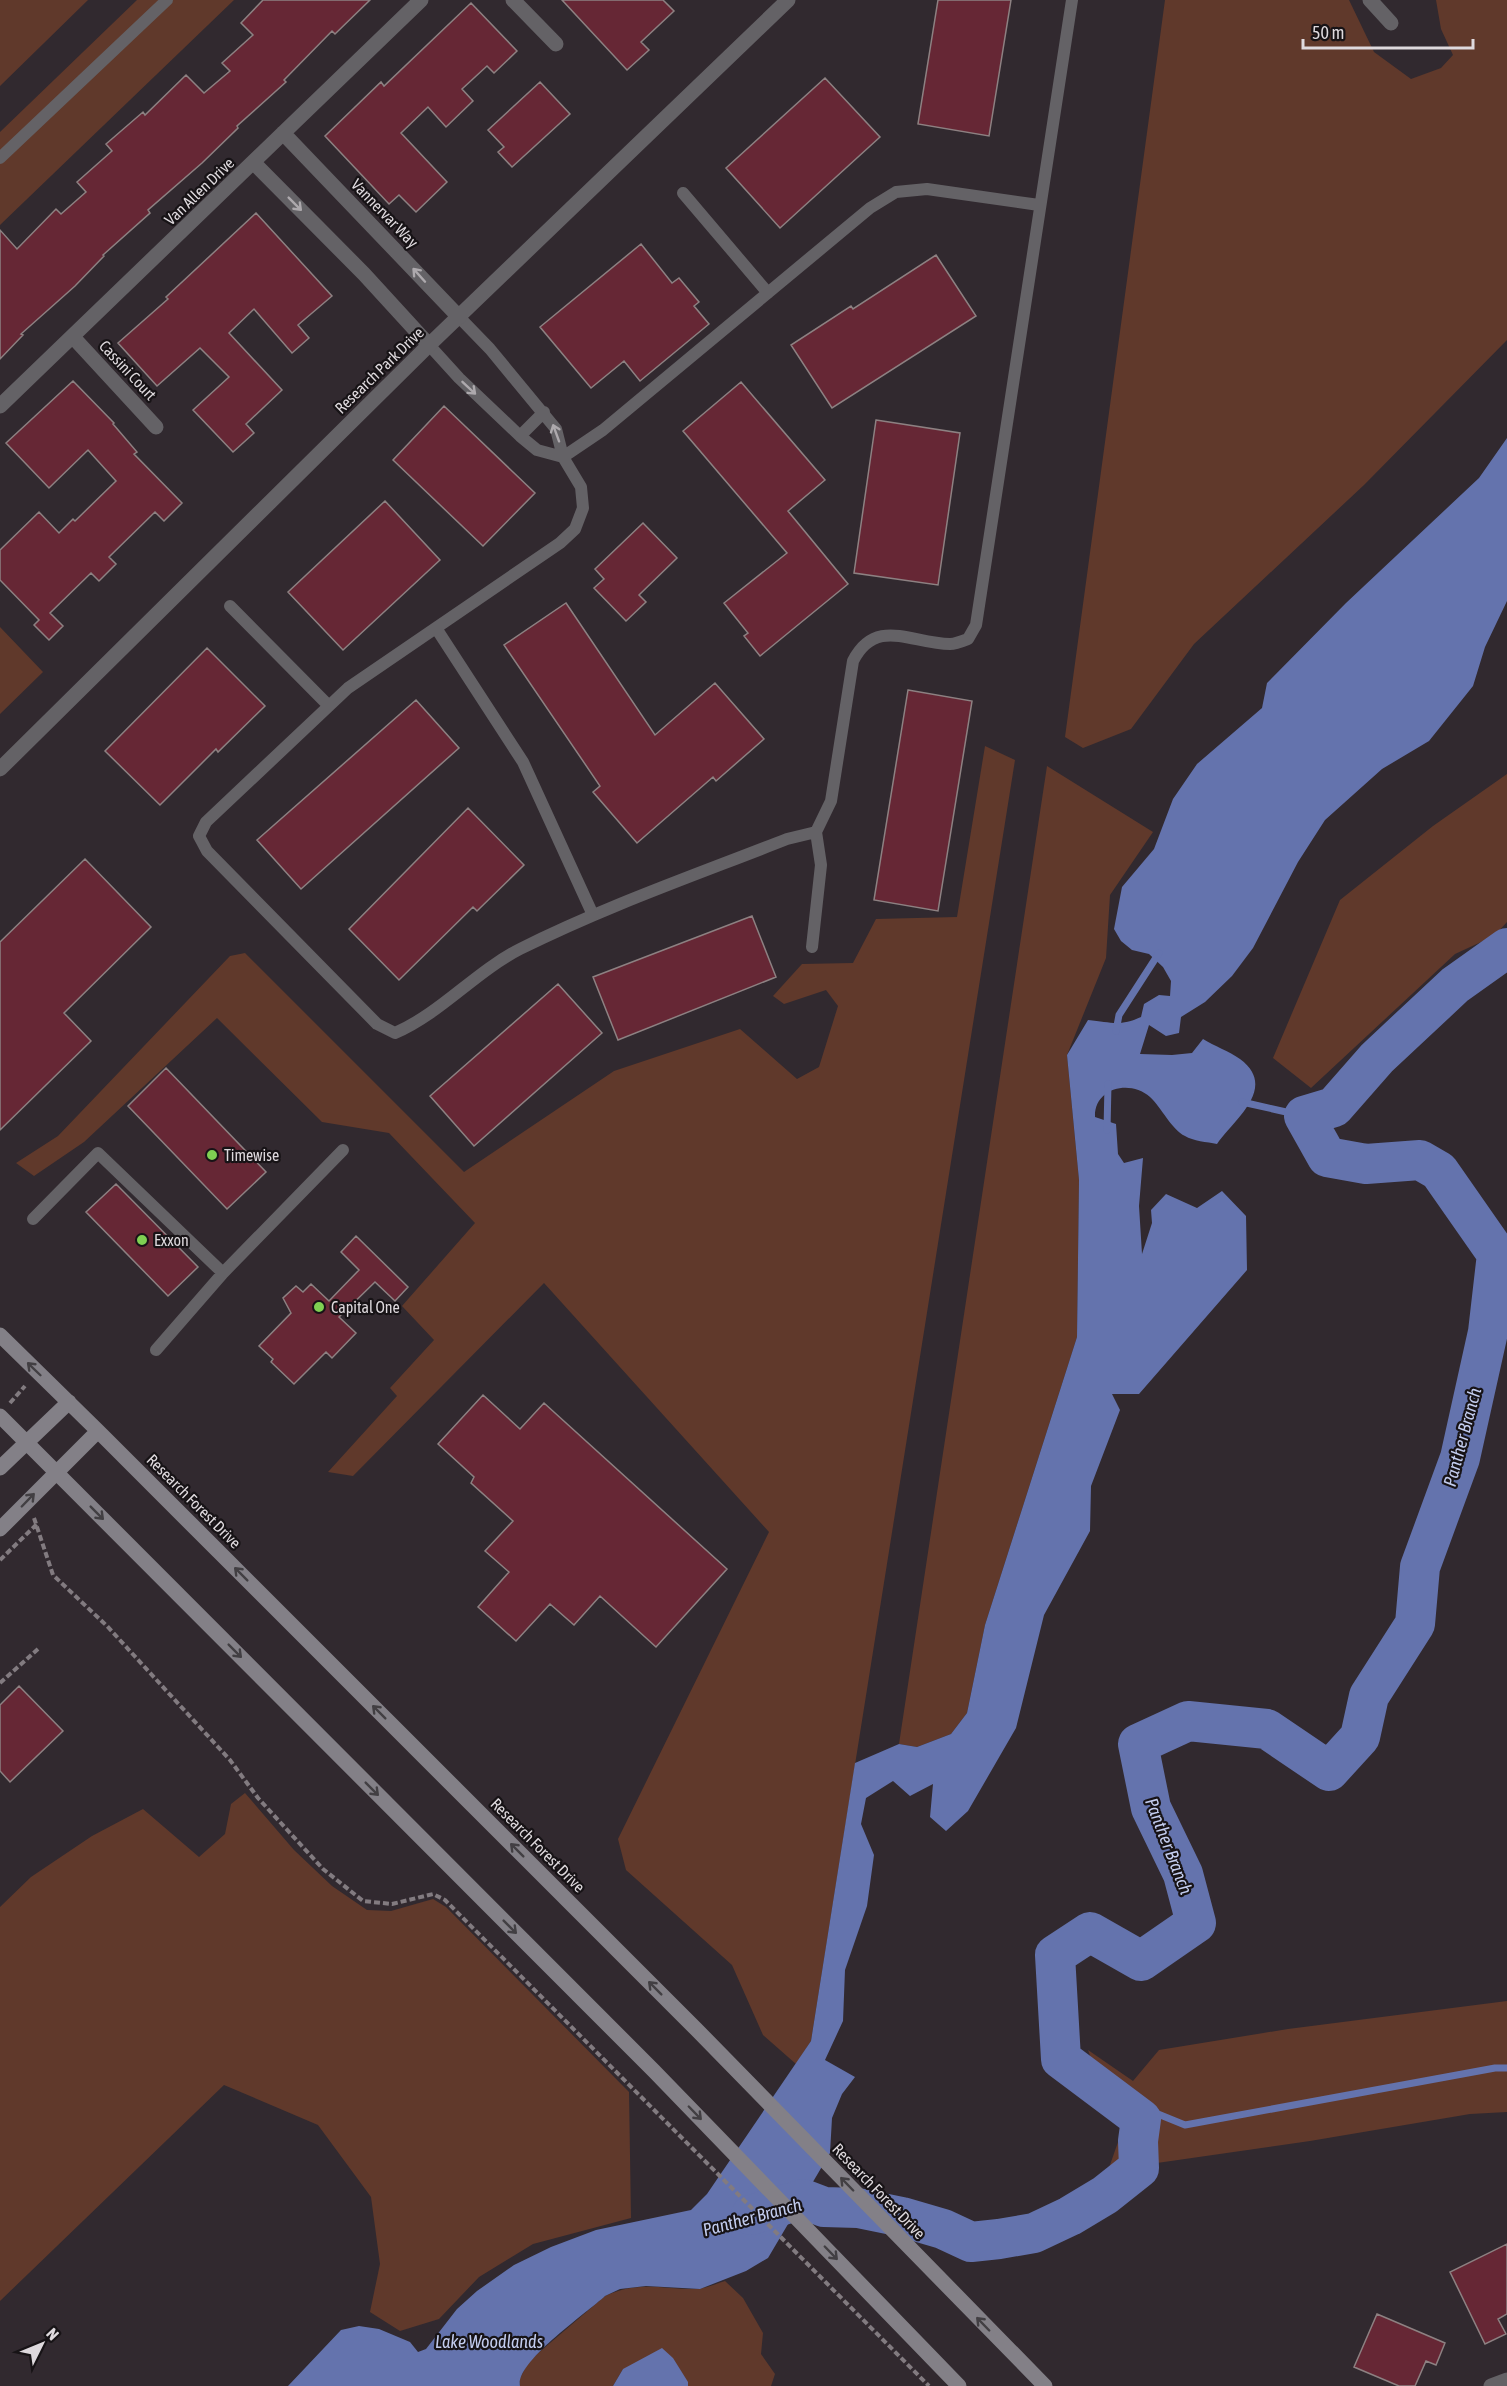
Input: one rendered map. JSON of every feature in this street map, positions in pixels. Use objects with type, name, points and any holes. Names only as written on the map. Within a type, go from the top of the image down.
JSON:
[{"type":"main road","name":"Research Forest Drive","points":[[0,1335],[696,2029],[1045,2386]]},
{"type":"main road","points":[[0,1468],[69,1402]]},
{"type":"main road","points":[[3,1412],[26,1442],[654,2071],[960,2386]]},
{"type":"main road","points":[[0,1529],[98,1431]]},
{"type":"street","name":"Van Allen Drive","points":[[0,406],[421,0]]},
{"type":"street","points":[[513,0],[556,44]]},
{"type":"street","name":"Research Park Drive","points":[[0,769],[429,345],[788,0]]},
{"type":"street","points":[[1370,0],[1391,23]]},
{"type":"street","name":"Vannervar Way","points":[[283,133],[459,317]]},
{"type":"street","points":[[254,163],[364,274],[429,345]]},
{"type":"street","name":"Cassini Court","points":[[73,337],[156,427]]},
{"type":"street","points":[[1491,2386],[1507,2380]]},
{"type":"lane","points":[[0,158],[167,0]]},
{"type":"lane","points":[[812,947],[821,864],[816,832],[831,801],[853,661],[861,647],[871,639],[888,635],[952,645],[968,639],[976,625],[1072,0]]},
{"type":"lane","points":[[429,345],[459,378],[520,436],[537,450],[563,457],[603,430],[870,208],[896,192],[927,189],[1039,205]]},
{"type":"lane","points":[[683,193],[768,293]]},
{"type":"lane","points":[[459,317],[490,349],[556,429],[563,457],[581,487],[583,508],[575,529],[560,543],[348,687],[206,822],[199,836],[207,851],[377,1024],[395,1033],[412,1025],[482,973],[518,950],[593,915],[787,839],[816,832]]},
{"type":"lane","points":[[520,436],[544,412]]},
{"type":"lane","points":[[231,606],[329,706]]},
{"type":"lane","points":[[436,628],[523,762],[593,915]]},
{"type":"lane","points":[[156,1350],[223,1273],[343,1150]]},
{"type":"lane","points":[[33,1219],[98,1153],[223,1273]]},
{"type":"path","points":[[3,1412],[38,1372]]},
{"type":"path","points":[[0,1560],[38,1524],[53,1575],[107,1626],[230,1760],[258,1798],[323,1869],[363,1901],[392,1904],[433,1894],[445,1900],[929,2386]]},
{"type":"path","points":[[0,1683],[38,1649]]},
{"type":"shaded area","points":[[0,0],[88,0],[0,86]]},
{"type":"shaded area","points":[[137,0],[234,0],[0,225],[0,132]]},
{"type":"shaded area","points":[[1165,0],[1349,0],[1374,52],[1411,79],[1441,68],[1453,55],[1441,29],[1436,0],[1507,0],[1507,340],[1364,485],[1194,644],[1131,729],[1083,748],[1065,737]]},
{"type":"shaded area","points":[[0,627],[43,672],[0,714]]},
{"type":"shaded area","points":[[985,746],[1015,760],[811,2041],[796,2064],[763,2035],[732,1965],[626,1870],[618,1839],[769,1532],[544,1283],[353,1476],[328,1472],[397,1396],[390,1388],[434,1340],[402,1306],[475,1223],[389,1133],[322,1122],[217,1018],[84,1142],[34,1176],[16,1163],[58,1136],[230,956],[245,953],[464,1172],[614,1071],[740,1029],[797,1079],[819,1067],[838,1006],[826,990],[784,1004],[773,996],[802,964],[853,963],[876,919],[957,917]]},
{"type":"shaded area","points":[[1047,766],[1153,832],[1110,895],[1106,958],[1067,1055],[1079,1180],[1077,1337],[985,1625],[967,1713],[951,1734],[917,1747],[899,1744]]},
{"type":"shaded area","points":[[1507,774],[1507,922],[1494,936],[1455,954],[1311,1088],[1273,1058],[1340,900],[1433,826]]},
{"type":"shaded area","points":[[245,1793],[294,1850],[332,1886],[367,1910],[391,1911],[433,1899],[446,1907],[629,2092],[631,2218],[533,2244],[479,2277],[439,2319],[400,2331],[370,2312],[380,2264],[371,2197],[318,2125],[224,2085],[0,2301],[0,1907],[31,1877],[92,1836],[143,1809],[199,1857],[225,1834],[231,1804]]},
{"type":"shaded area","points":[[1507,2001],[1507,2112],[1470,2114],[1310,2141],[1157,2163],[1112,2194],[1103,2185],[1125,2122],[1080,2080],[1096,2073],[1088,2050],[1133,2081],[1159,2050],[1288,2029]]},
{"type":"shaded area","points":[[725,2281],[743,2298],[763,2333],[761,2354],[775,2374],[771,2386],[688,2386],[688,2382],[623,2369],[613,2386],[520,2386],[519,2380],[529,2361],[605,2296],[630,2288],[698,2289]]},
{"type":"water","name":"Lake Woodlands","points":[[1507,438],[1507,601],[1485,647],[1473,686],[1429,741],[1382,769],[1325,820],[1298,862],[1253,948],[1232,976],[1205,1002],[1181,1017],[1179,1033],[1166,1036],[1149,1025],[1140,1054],[1192,1053],[1203,1039],[1240,1059],[1251,1070],[1255,1081],[1254,1092],[1249,1103],[1217,1144],[1188,1138],[1180,1133],[1150,1097],[1133,1088],[1115,1089],[1107,1093],[1096,1107],[1095,1117],[1116,1124],[1118,1154],[1124,1163],[1143,1158],[1139,1206],[1142,1254],[1152,1223],[1151,1210],[1166,1194],[1197,1208],[1222,1191],[1246,1216],[1247,1270],[1139,1394],[1112,1394],[1120,1410],[1091,1486],[1090,1531],[1044,1615],[1016,1728],[968,1811],[946,1831],[930,1817],[933,1784],[910,1796],[893,1781],[866,1798],[861,1824],[874,1855],[867,1906],[845,1970],[843,2021],[825,2060],[855,2077],[842,2094],[832,2118],[830,2153],[768,2258],[746,2271],[700,2289],[646,2286],[620,2289],[605,2296],[540,2351],[521,2376],[520,2386],[288,2386],[341,2330],[359,2326],[379,2329],[410,2342],[418,2352],[426,2349],[457,2309],[477,2291],[514,2265],[551,2247],[596,2230],[691,2210],[707,2194],[811,2041],[855,1763],[899,1744],[917,1747],[951,1734],[967,1713],[985,1625],[1077,1337],[1079,1180],[1067,1055],[1088,1020],[1127,1022],[1141,1017],[1144,1004],[1159,995],[1170,996],[1171,981],[1163,967],[1149,954],[1132,950],[1121,941],[1114,929],[1122,887],[1154,849],[1173,799],[1197,764],[1262,708],[1267,683],[1346,603],[1479,478]]},
{"type":"water","points":[[662,2348],[673,2358],[688,2382],[688,2386],[613,2386],[623,2369]]},
{"type":"building","points":[[263,0],[370,0],[335,34],[332,31],[284,80],[286,82],[237,126],[238,128],[202,163],[148,210],[150,213],[103,255],[75,286],[21,334],[23,335],[0,359],[0,230],[17,249],[56,209],[61,214],[86,192],[77,182],[112,151],[106,144],[143,112],[145,115],[186,75],[204,93],[230,71],[222,63],[253,35],[241,23]]},
{"type":"building","points":[[562,0],[663,0],[674,11],[641,42],[649,50],[627,70]]},
{"type":"building","points":[[938,0],[1011,0],[989,136],[918,124]]},
{"type":"building","points":[[471,3],[517,51],[494,73],[487,66],[462,89],[473,101],[446,127],[428,107],[401,133],[447,182],[416,212],[399,195],[389,204],[325,136],[381,82],[384,86]]},
{"type":"building","points":[[825,78],[880,137],[780,228],[726,168]]},
{"type":"building","points":[[540,82],[570,114],[512,167],[498,152],[504,147],[488,130]]},
{"type":"building","points":[[256,213],[332,296],[298,325],[309,338],[292,353],[254,309],[229,333],[282,390],[246,424],[254,433],[233,452],[193,410],[229,377],[200,348],[157,386],[118,343],[168,299],[166,297]]},
{"type":"building","points":[[641,244],[672,283],[679,278],[699,302],[694,306],[709,324],[640,381],[624,361],[591,388],[540,327]]},
{"type":"building","points":[[936,255],[976,316],[832,408],[791,345],[851,306],[853,309]]},
{"type":"building","points":[[73,381],[114,423],[137,452],[134,454],[182,503],[164,521],[155,512],[109,557],[116,564],[99,581],[91,573],[50,613],[63,626],[49,640],[34,625],[39,620],[0,580],[0,550],[39,512],[59,533],[73,519],[75,521],[116,481],[88,450],[49,488],[6,443]]},
{"type":"building","points":[[741,382],[825,480],[788,511],[848,584],[760,656],[744,636],[748,633],[724,603],[787,553],[683,431]]},
{"type":"building","points":[[444,406],[535,493],[483,546],[393,460]]},
{"type":"building","points":[[876,420],[960,433],[938,585],[854,573]]},
{"type":"building","points":[[385,501],[440,560],[343,650],[288,592]]},
{"type":"building","points":[[643,523],[677,558],[639,595],[646,602],[626,621],[594,588],[604,579],[595,569]]},
{"type":"building","points":[[566,603],[655,735],[715,683],[764,739],[716,781],[713,777],[637,843],[593,792],[600,786],[504,645]]},
{"type":"building","points":[[207,648],[265,706],[218,752],[216,749],[160,805],[105,751]]},
{"type":"building","points":[[908,690],[972,701],[938,911],[874,900]]},
{"type":"building","points":[[416,700],[459,748],[301,889],[257,840]]},
{"type":"building","points":[[468,808],[524,865],[477,911],[473,907],[399,980],[349,929]]},
{"type":"building","points":[[85,859],[151,927],[64,1013],[91,1041],[0,1130],[0,942]]},
{"type":"building","points":[[752,916],[776,977],[618,1040],[593,977]]},
{"type":"building","points":[[558,984],[602,1033],[474,1146],[430,1096]]},
{"type":"building","name":"Timewise","points":[[166,1068],[266,1172],[227,1209],[128,1106]]},
{"type":"building","name":"Exxon","points":[[116,1184],[198,1267],[168,1296],[86,1212]]},
{"type":"building","name":"Capital One","points":[[356,1236],[408,1287],[395,1301],[375,1282],[339,1317],[356,1333],[332,1358],[326,1352],[294,1384],[271,1362],[273,1359],[259,1346],[291,1313],[283,1298],[296,1286],[303,1292],[311,1284],[329,1301],[359,1270],[341,1252]]},
{"type":"building","points":[[483,1395],[520,1429],[544,1403],[727,1569],[656,1647],[600,1596],[574,1625],[550,1604],[516,1641],[478,1607],[509,1572],[485,1551],[513,1521],[471,1483],[474,1477],[438,1444]]},
{"type":"building","points":[[19,1686],[63,1731],[10,1782],[0,1771],[0,1705]]},
{"type":"building","points":[[1507,2244],[1507,2314],[1498,2319],[1506,2334],[1485,2344],[1450,2272]]},
{"type":"building","points":[[1377,2314],[1445,2343],[1436,2365],[1426,2361],[1415,2386],[1399,2386],[1354,2367]]},
{"type":"waterway","name":"Panther Branch","points":[[751,2215],[803,2199],[824,2207],[858,2208],[902,2217],[943,2229],[971,2242],[999,2239],[1034,2233],[1070,2216],[1105,2195],[1139,2168],[1138,2141],[1141,2119],[1061,2059],[1055,1955],[1090,1932],[1141,1961],[1196,1923],[1183,1874],[1151,1808],[1138,1744],[1188,1721],[1267,1729],[1329,1771],[1360,1737],[1369,1696],[1415,1624],[1420,1567],[1460,1458],[1488,1332],[1497,1254],[1439,1171],[1420,1160],[1366,1164],[1327,1157],[1304,1116],[1334,1107],[1377,1058],[1455,985],[1507,948]]},
{"type":"waterway","points":[[1116,1031],[1119,1015],[1159,953]]},
{"type":"waterway","points":[[1107,1130],[1108,1084]]},
{"type":"waterway","points":[[1242,1102],[1304,1116]]},
{"type":"waterway","points":[[1141,2119],[1158,2114],[1185,2125],[1495,2068],[1507,2068]]},
{"type":"place","name":"Timewise","points":[[212,1155]]},
{"type":"place","name":"Exxon","points":[[142,1240]]},
{"type":"place","name":"Capital One","points":[[319,1307]]}]
